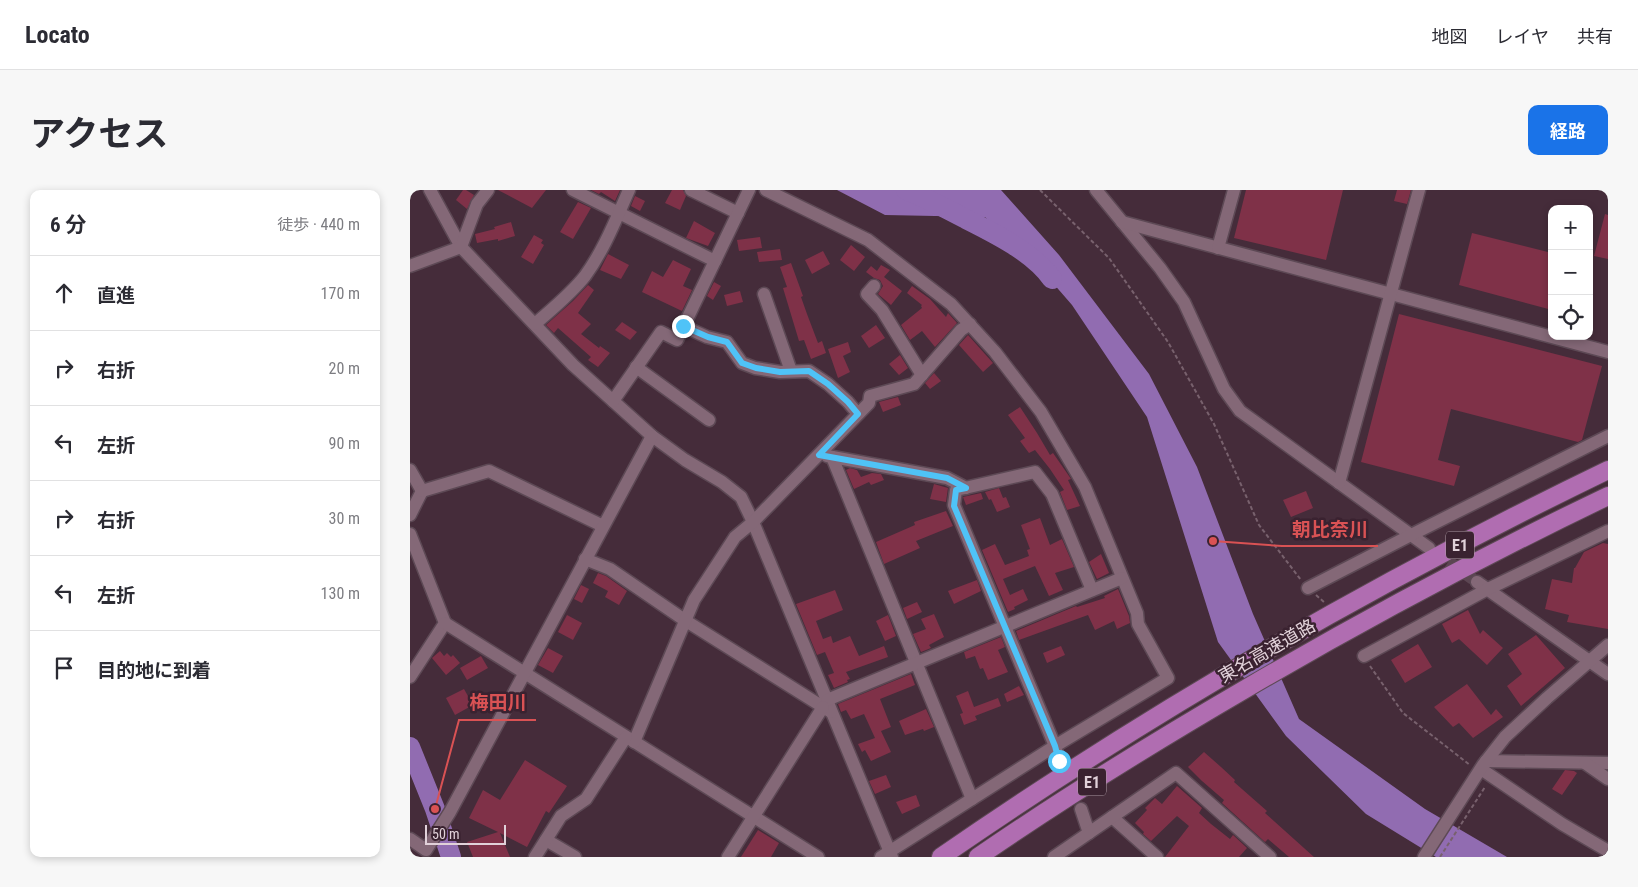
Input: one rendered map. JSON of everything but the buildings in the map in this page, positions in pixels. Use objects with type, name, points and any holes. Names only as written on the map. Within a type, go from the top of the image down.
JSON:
[{"type":"highway","name":"東名高速道路","points":[[941,857],[1098,753],[1195,693],[1415,568],[1608,470]]},
{"type":"highway","name":"東名高速道路","points":[[978,857],[1014,832],[1209,711],[1327,642],[1487,555],[1608,496]]},
{"type":"street","points":[[430,190],[461,247],[573,365],[652,436],[685,460],[722,482],[741,497],[753,522],[887,855],[1055,746],[1168,678],[1138,624],[1137,613],[1085,487],[1041,412],[995,352],[951,304],[868,240],[766,190]]},
{"type":"street","points":[[410,266],[461,247],[477,204],[488,190]]},
{"type":"street","points":[[573,190],[715,261]]},
{"type":"street","points":[[535,324],[557,306],[584,276],[599,253],[629,190]]},
{"type":"street","points":[[691,190],[738,214]]},
{"type":"street","points":[[613,400],[661,332],[677,340],[749,190]]},
{"type":"street","points":[[1096,190],[1160,268],[1184,302],[1224,389],[1240,411],[1430,548]]},
{"type":"street","points":[[1218,248],[1234,190]]},
{"type":"street","points":[[1339,483],[1419,190]]},
{"type":"street","points":[[1122,222],[1608,352]]},
{"type":"street","points":[[874,286],[867,294],[882,310],[922,375]]},
{"type":"street","points":[[764,294],[791,371]]},
{"type":"street","points":[[535,857],[561,816],[586,799],[630,739],[686,621],[694,600],[735,537],[826,456],[858,414],[869,403],[870,396],[914,384],[961,330],[970,324]]},
{"type":"street","points":[[683,326],[708,337],[727,342],[742,363],[756,368],[780,372],[809,371],[828,384],[858,414]]},
{"type":"street","points":[[636,367],[709,420]]},
{"type":"street","points":[[410,839],[430,853],[433,837],[450,812],[652,436]]},
{"type":"street","points":[[1308,588],[1608,436]]},
{"type":"street","points":[[826,456],[947,478],[966,488]]},
{"type":"street","points":[[826,456],[916,663],[972,799]]},
{"type":"street","points":[[410,470],[422,491]]},
{"type":"street","points":[[410,515],[422,491],[489,471],[603,526]]},
{"type":"street","points":[[1059,761],[1055,746],[954,506],[956,490],[1035,472],[1052,494],[1092,590]]},
{"type":"street","points":[[1364,656],[1483,585],[1608,531]]},
{"type":"street","points":[[410,534],[445,623],[818,857]]},
{"type":"street","points":[[586,559],[610,569],[686,621],[827,706]]},
{"type":"street","points":[[728,857],[827,706],[916,663],[1122,578]]},
{"type":"street","points":[[1483,585],[1608,674]]},
{"type":"street","points":[[410,677],[445,623]]},
{"type":"street","points":[[1424,857],[1505,737],[1608,645]]},
{"type":"street","points":[[1483,772],[1585,763],[1608,763]]},
{"type":"street","points":[[1585,763],[1608,779]]},
{"type":"street","points":[[1483,772],[1562,824],[1608,850]]},
{"type":"street","points":[[1054,857],[1176,773],[1270,857]]},
{"type":"street","points":[[1081,809],[1089,833]]},
{"type":"street","points":[[1112,817],[1157,857]]},
{"type":"street","points":[[546,840],[575,857]]},
{"type":"path","points":[[1040,190],[1109,258],[1168,342],[1214,424],[1259,525],[1270,542],[1308,588],[1326,604]]},
{"type":"path","points":[[1364,656],[1403,713]]},
{"type":"path","points":[[1440,857],[1483,772]]},
{"type":"shaded area","points":[[837,190],[1001,190],[1059,255],[1149,374],[1197,467],[1253,614],[1299,719],[1425,809],[1507,857],[1436,857],[1366,814],[1286,736],[1218,642],[1147,417],[1072,305],[1033,260],[985,217],[885,215]]},
{"type":"waterway","points":[[906,190],[943,207],[1012,244],[1034,260],[1052,279]]},
{"type":"waterway","points":[[410,747],[435,809],[451,857]]},
{"type":"tunnel","points":[[1434,551],[1477,582]]},
{"type":"place","name":"朝比奈川","points":[[1213,541]]},
{"type":"place","name":"梅田川","points":[[435,809]]},
{"type":"route","points":[[683,326],[708,337],[727,342],[742,363],[756,368],[780,372],[809,371],[828,384],[848,402],[858,414],[819,455],[947,478],[966,488],[956,490],[954,506],[1055,746],[1059,761]]}]
